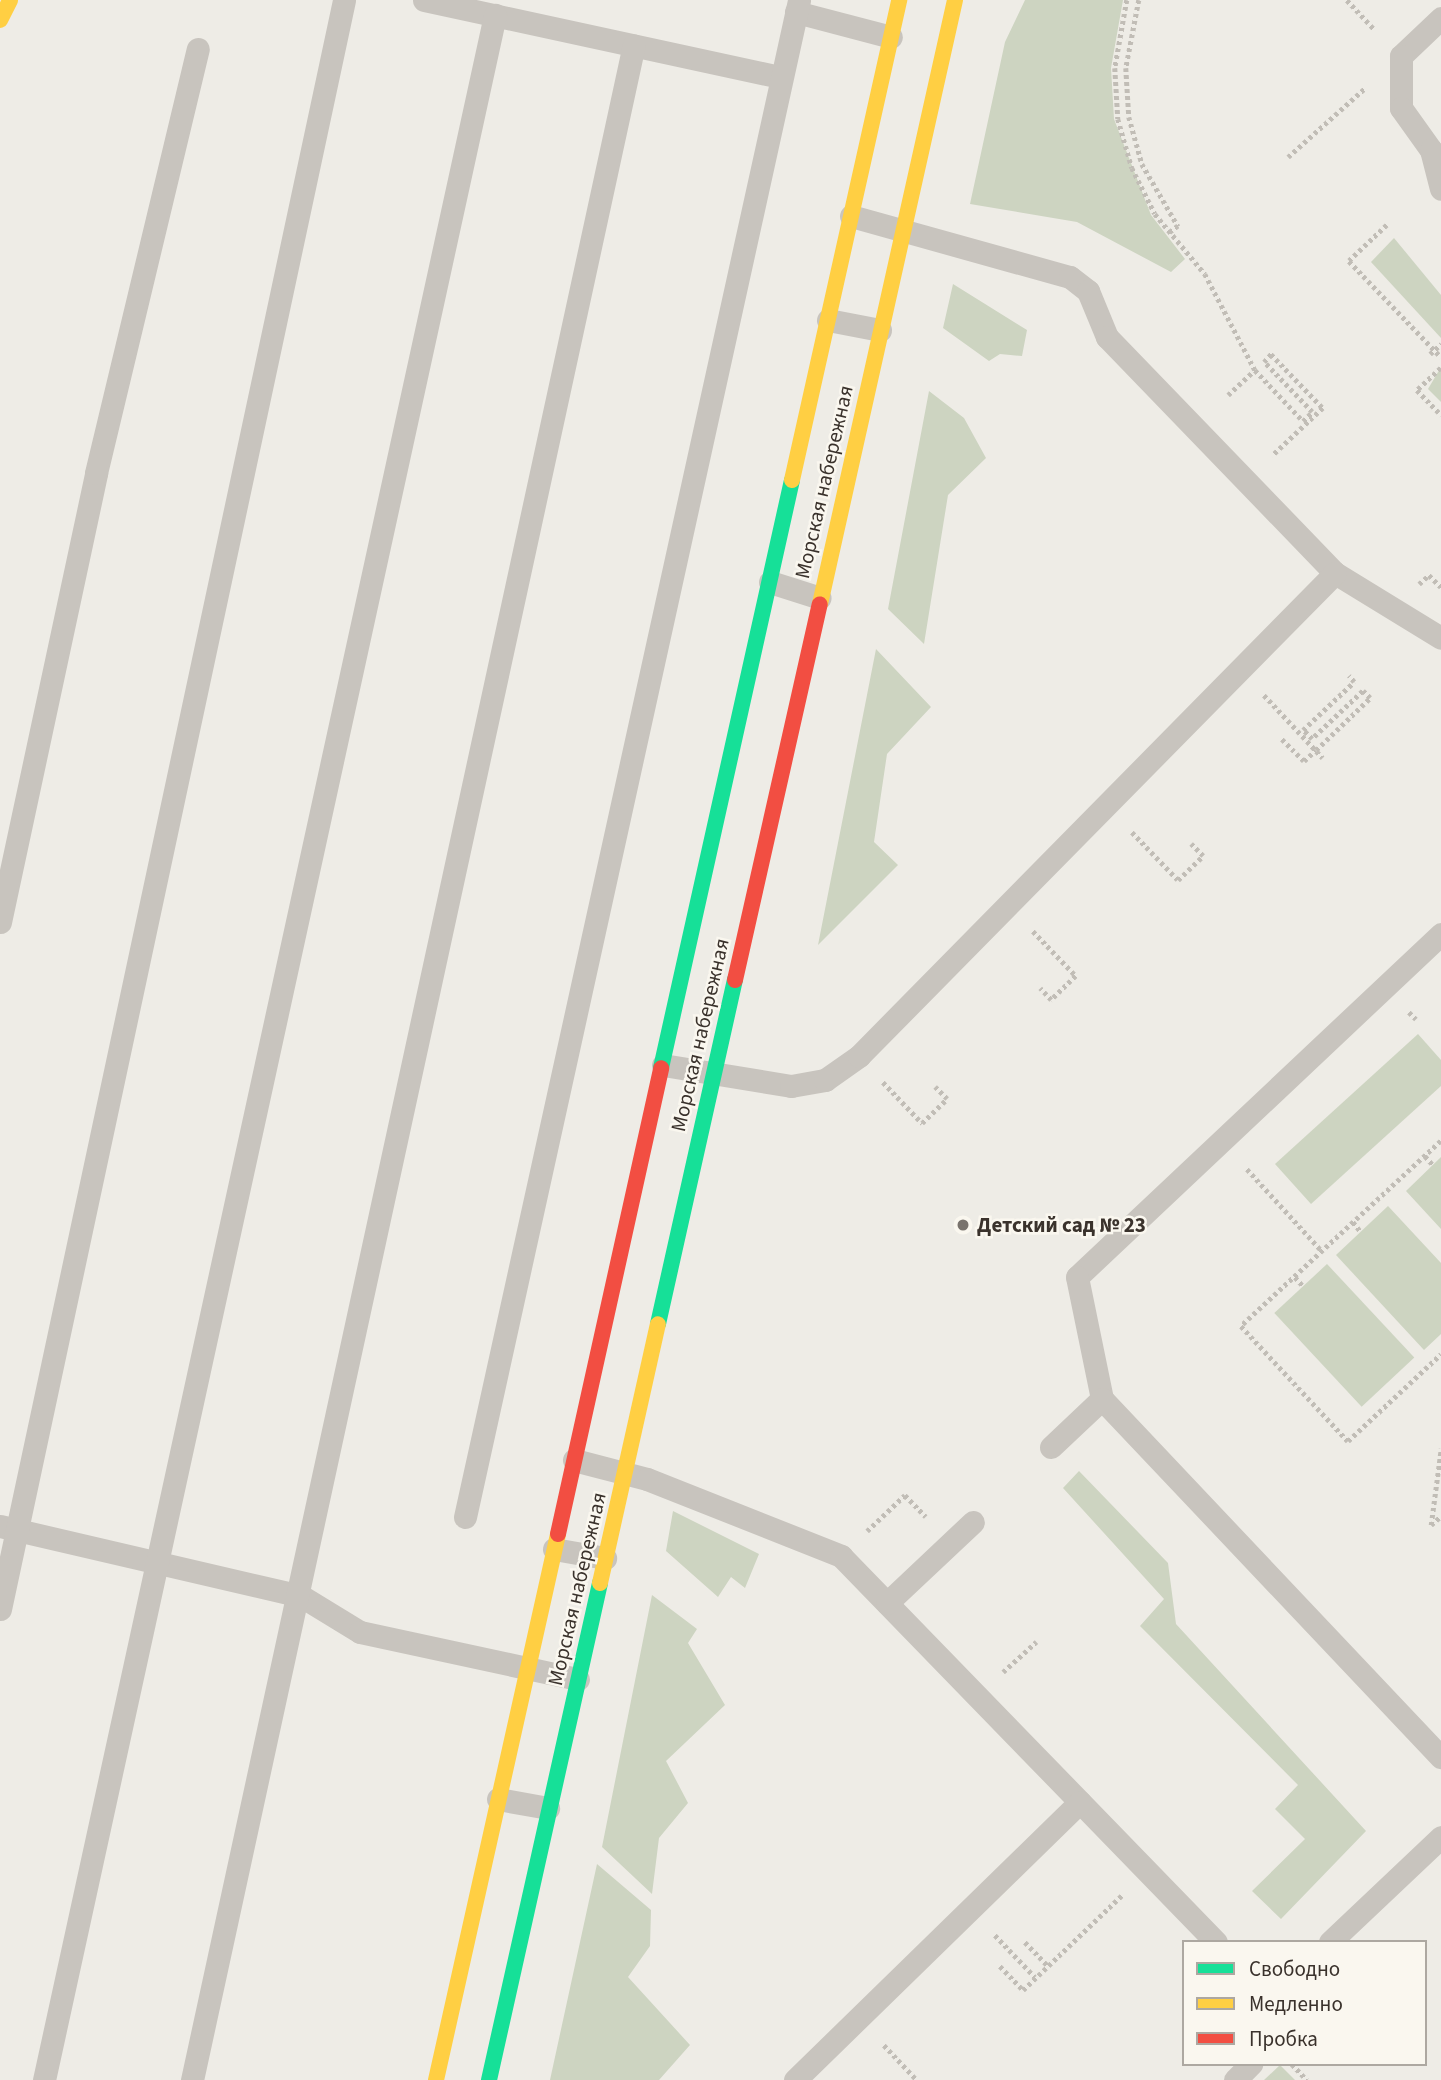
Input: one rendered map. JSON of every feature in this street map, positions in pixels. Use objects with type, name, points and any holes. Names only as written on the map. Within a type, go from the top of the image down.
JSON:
[{"type":"street","points":[[0,20],[10,0]]},
{"type":"street","name":"Морская набережная","points":[[436,2080],[899,0]]},
{"type":"street","name":"Морская набережная","points":[[489,2080],[954,0]]},
{"type":"lane","points":[[0,1609],[9,1528],[344,0]]},
{"type":"lane","points":[[424,0],[781,77]]},
{"type":"lane","points":[[465,1517],[797,6],[891,37]]},
{"type":"lane","points":[[44,2080],[495,15]]},
{"type":"lane","points":[[1437,29],[1401,57],[1401,108],[1431,150],[1441,189]]},
{"type":"lane","points":[[192,2080],[634,45]]},
{"type":"lane","points":[[0,922],[96,472],[198,49]]},
{"type":"lane","points":[[851,216],[903,227],[1070,277],[1087,291],[1107,337],[1335,573],[1441,638]]},
{"type":"lane","points":[[828,320],[880,330]]},
{"type":"lane","points":[[663,1065],[791,1086],[825,1080],[859,1056],[1335,573]]},
{"type":"lane","points":[[770,582],[820,598]]},
{"type":"lane","points":[[1441,934],[1077,1277],[1102,1399],[1441,1757]]},
{"type":"lane","points":[[1051,1447],[1102,1399]]},
{"type":"lane","points":[[574,1460],[624,1471],[841,1556],[1214,1940]]},
{"type":"lane","points":[[887,1602],[973,1522]]},
{"type":"lane","points":[[9,1528],[298,1595],[360,1632],[578,1679]]},
{"type":"lane","points":[[555,1549],[604,1558]]},
{"type":"lane","points":[[498,1799],[548,1808]]},
{"type":"lane","points":[[794,2080],[1080,1802]]},
{"type":"lane","points":[[1332,1940],[1441,1837]]},
{"type":"lane","points":[[1235,2080],[1249,2066]]},
{"type":"path","points":[[1127,0],[1115,68],[1118,119],[1132,168],[1169,233],[1205,274],[1255,370],[1303,421],[1312,412],[1264,362],[1271,354],[1323,408],[1300,429]]},
{"type":"path","points":[[1139,0],[1126,68],[1129,117],[1142,164],[1178,226],[1169,233]]},
{"type":"path","points":[[1288,157],[1401,57]]},
{"type":"path","points":[[1115,68],[1126,68]]},
{"type":"path","points":[[1387,225],[1349,261],[1432,352],[1441,358]]},
{"type":"path","points":[[1432,352],[1441,344]]},
{"type":"path","points":[[1441,368],[1417,390],[1441,415]]},
{"type":"path","points":[[1228,395],[1255,370]]},
{"type":"path","points":[[1240,669],[1324,758]]},
{"type":"path","points":[[1282,739],[1304,761],[1316,750],[1370,698],[1363,691],[1312,739],[1303,730],[1354,682],[1349,676]]},
{"type":"path","points":[[1106,805],[1178,880],[1203,856],[1191,844]]},
{"type":"path","points":[[1008,905],[1076,976],[1051,1000],[1040,988]]},
{"type":"path","points":[[859,1056],[922,1123],[947,1099],[935,1087]]},
{"type":"path","points":[[1222,1141],[1322,1251]]},
{"type":"path","points":[[1441,1141],[1241,1326],[1348,1441],[1441,1354]]},
{"type":"path","points":[[1425,1156],[1433,1165]]},
{"type":"path","points":[[1353,1222],[1361,1232]]},
{"type":"path","points":[[1295,1277],[1303,1286]]},
{"type":"path","points":[[1431,1525],[1441,1449]]},
{"type":"path","points":[[841,1556],[905,1495],[917,1508]]},
{"type":"path","points":[[1431,1525],[1441,1516]]},
{"type":"path","points":[[1431,1525],[1441,1525]]},
{"type":"path","points":[[1010,1666],[1036,1642]]},
{"type":"path","points":[[1000,1966],[1023,1990],[1147,1872]]},
{"type":"path","points":[[1025,1942],[1048,1966]]},
{"type":"path","points":[[1023,1965],[1035,1978]]},
{"type":"path","points":[[859,2018],[917,2080]]},
{"type":"path","points":[[1294,2066],[1307,2080]]},
{"type":"green space","points":[[1025,0],[1123,0],[1111,68],[1114,119],[1151,215],[1185,259],[1171,272],[1077,222],[970,204],[1005,42]]},
{"type":"green space","points":[[1394,238],[1441,295],[1441,338],[1371,262]]},
{"type":"green space","points":[[953,284],[1027,330],[1022,356],[1000,354],[989,361],[943,328]]},
{"type":"green space","points":[[1441,367],[1441,402],[1428,389]]},
{"type":"green space","points":[[929,391],[964,418],[986,458],[948,495],[924,644],[888,609]]},
{"type":"green space","points":[[876,649],[931,707],[887,754],[874,842],[898,865],[818,945]]},
{"type":"green space","points":[[1418,1034],[1441,1060],[1441,1086],[1311,1204],[1275,1164]]},
{"type":"green space","points":[[1441,1157],[1441,1229],[1406,1191]]},
{"type":"green space","points":[[1388,1206],[1441,1263],[1441,1334],[1424,1350],[1336,1255]]},
{"type":"green space","points":[[1327,1264],[1414,1358],[1362,1407],[1274,1313]]},
{"type":"green space","points":[[1079,1471],[1168,1563],[1176,1624],[1366,1831],[1281,1919],[1252,1891],[1305,1839],[1275,1809],[1298,1785],[1140,1626],[1164,1599],[1063,1488]]},
{"type":"green space","points":[[673,1511],[759,1554],[745,1588],[731,1577],[718,1597],[666,1551]]},
{"type":"green space","points":[[652,1595],[697,1629],[688,1643],[725,1705],[666,1761],[688,1803],[659,1838],[652,1894],[602,1847]]},
{"type":"green space","points":[[597,1864],[651,1910],[650,1946],[628,1977],[690,2045],[659,2080],[550,2080]]},
{"type":"green space","points":[[1281,2066],[1295,2080],[1264,2080]]},
{"type":"traffic: fast","points":[[661,1068],[792,480]]},
{"type":"traffic: fast","points":[[658,1324],[735,980]]},
{"type":"traffic: fast","points":[[489,2080],[600,1583]]},
{"type":"traffic: slow","points":[[0,20],[10,0]]},
{"type":"traffic: slow","points":[[792,480],[899,0]]},
{"type":"traffic: slow","points":[[820,604],[955,0]]},
{"type":"traffic: slow","points":[[600,1583],[658,1324]]},
{"type":"traffic: slow","points":[[436,2080],[558,1534]]},
{"type":"traffic: jam","points":[[735,980],[820,604]]},
{"type":"traffic: jam","points":[[558,1534],[661,1068]]},
{"type":"place","name":"Детский сад № 23","points":[[963,1225]]}]
